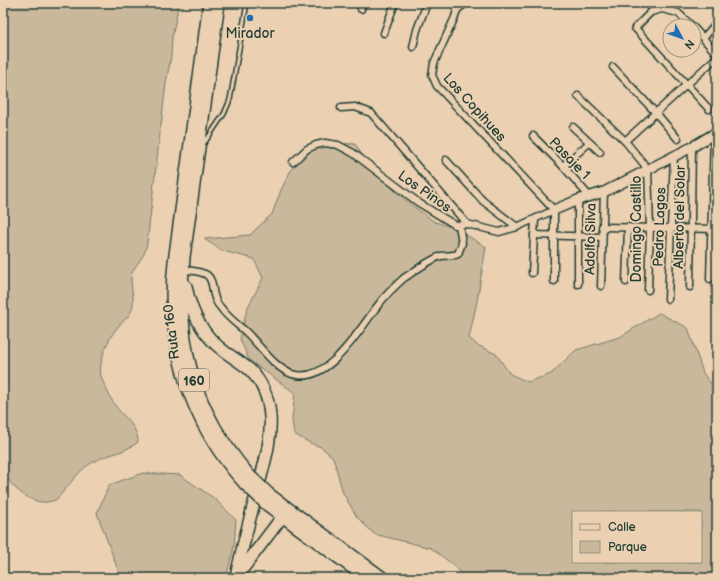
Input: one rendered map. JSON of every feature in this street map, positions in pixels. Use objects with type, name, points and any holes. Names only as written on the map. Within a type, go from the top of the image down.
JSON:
[{"type":"highway","name":"Ruta 160","points":[[209,3],[174,267],[172,318],[181,368],[195,408],[216,448],[229,466],[248,480],[282,517],[366,578]]},
{"type":"highway","name":"Ruta 160","points":[[219,3],[183,269],[183,325],[187,354],[193,376],[204,405],[218,432],[248,480]]},
{"type":"highway","points":[[183,269],[191,308],[200,325],[212,340],[226,353],[246,367],[256,378],[264,392],[270,409],[270,427],[266,457],[236,577]]},
{"type":"highway","name":"Ruta 160","points":[[268,500],[289,510],[383,578]]},
{"type":"highway","points":[[236,577],[282,517]]},
{"type":"street","points":[[384,33],[395,3]]},
{"type":"street","points":[[412,47],[428,3]]},
{"type":"street","points":[[456,6],[466,3]]},
{"type":"street","name":"Los Copihues","points":[[456,6],[455,17],[434,63],[432,75],[437,86],[554,210]]},
{"type":"street","points":[[662,58],[635,28],[651,12],[662,9],[678,13],[683,18]]},
{"type":"street","points":[[626,141],[717,55],[704,37],[717,23]]},
{"type":"street","points":[[662,58],[709,109]]},
{"type":"street","points":[[613,67],[678,139]]},
{"type":"street","points":[[578,96],[626,141],[648,169]]},
{"type":"street","points":[[341,108],[355,107],[371,113],[467,224]]},
{"type":"street","points":[[572,127],[600,152]]},
{"type":"street","points":[[554,281],[554,210],[589,196],[604,192],[692,147],[716,133]]},
{"type":"street","points":[[710,279],[714,229],[716,133]]},
{"type":"street","name":"Pasaje 1","points":[[533,136],[563,166],[589,196]]},
{"type":"street","name":"Los Pinos","points":[[293,162],[307,149],[316,145],[325,143],[338,145],[353,152],[419,203],[451,223],[459,225],[467,224],[499,232],[517,227],[554,210]]},
{"type":"street","points":[[563,166],[589,143]]},
{"type":"street","name":"Alberto del Solar","points":[[690,287],[692,147]]},
{"type":"street","name":"Pedro Lagos","points":[[668,299],[674,156]]},
{"type":"street","points":[[446,160],[483,201],[517,227]]},
{"type":"street","name":"Domingo Castillo","points":[[648,169],[650,228],[648,290]]},
{"type":"street","name":"Adolfo Silva","points":[[602,286],[602,227],[604,192]]},
{"type":"street","points":[[578,200],[578,284]]},
{"type":"street","points":[[532,273],[535,219]]},
{"type":"street","points":[[183,269],[207,276],[211,281],[214,295],[221,308],[246,332],[276,365],[284,371],[292,374],[307,376],[323,369],[348,346],[380,303],[404,278],[440,257],[454,256],[458,254],[462,243],[459,225]]},
{"type":"street","points":[[602,227],[714,229]]},
{"type":"street","points":[[626,282],[628,228]]},
{"type":"street","points":[[534,235],[602,237]]},
{"type":"lane","points":[[198,156],[207,138],[224,114],[230,100],[235,82],[247,3]]},
{"type":"green space","points":[[3,3],[179,3],[172,37],[171,56],[166,83],[147,245],[144,254],[133,270],[131,276],[133,300],[131,312],[110,338],[104,350],[100,370],[101,376],[114,404],[133,426],[138,442],[125,450],[99,459],[87,466],[79,473],[57,499],[49,502],[33,500],[26,496],[7,479],[3,472]]},
{"type":"green space","points":[[328,143],[355,144],[364,158],[396,192],[413,206],[435,222],[455,228],[486,247],[469,338],[477,345],[496,354],[510,374],[528,382],[551,374],[576,350],[620,337],[659,313],[688,328],[703,373],[717,392],[717,578],[463,578],[455,566],[431,548],[374,534],[357,517],[343,493],[333,457],[321,447],[294,434],[292,420],[295,393],[249,360],[240,339],[247,309],[263,278],[254,259],[223,251],[204,239],[250,235],[272,214],[281,190],[301,150]]},
{"type":"green space","points":[[143,473],[180,475],[215,499],[236,520],[234,546],[226,578],[121,578],[97,513],[109,485]]},
{"type":"place","name":"Mirador","points":[[250,18]]}]
